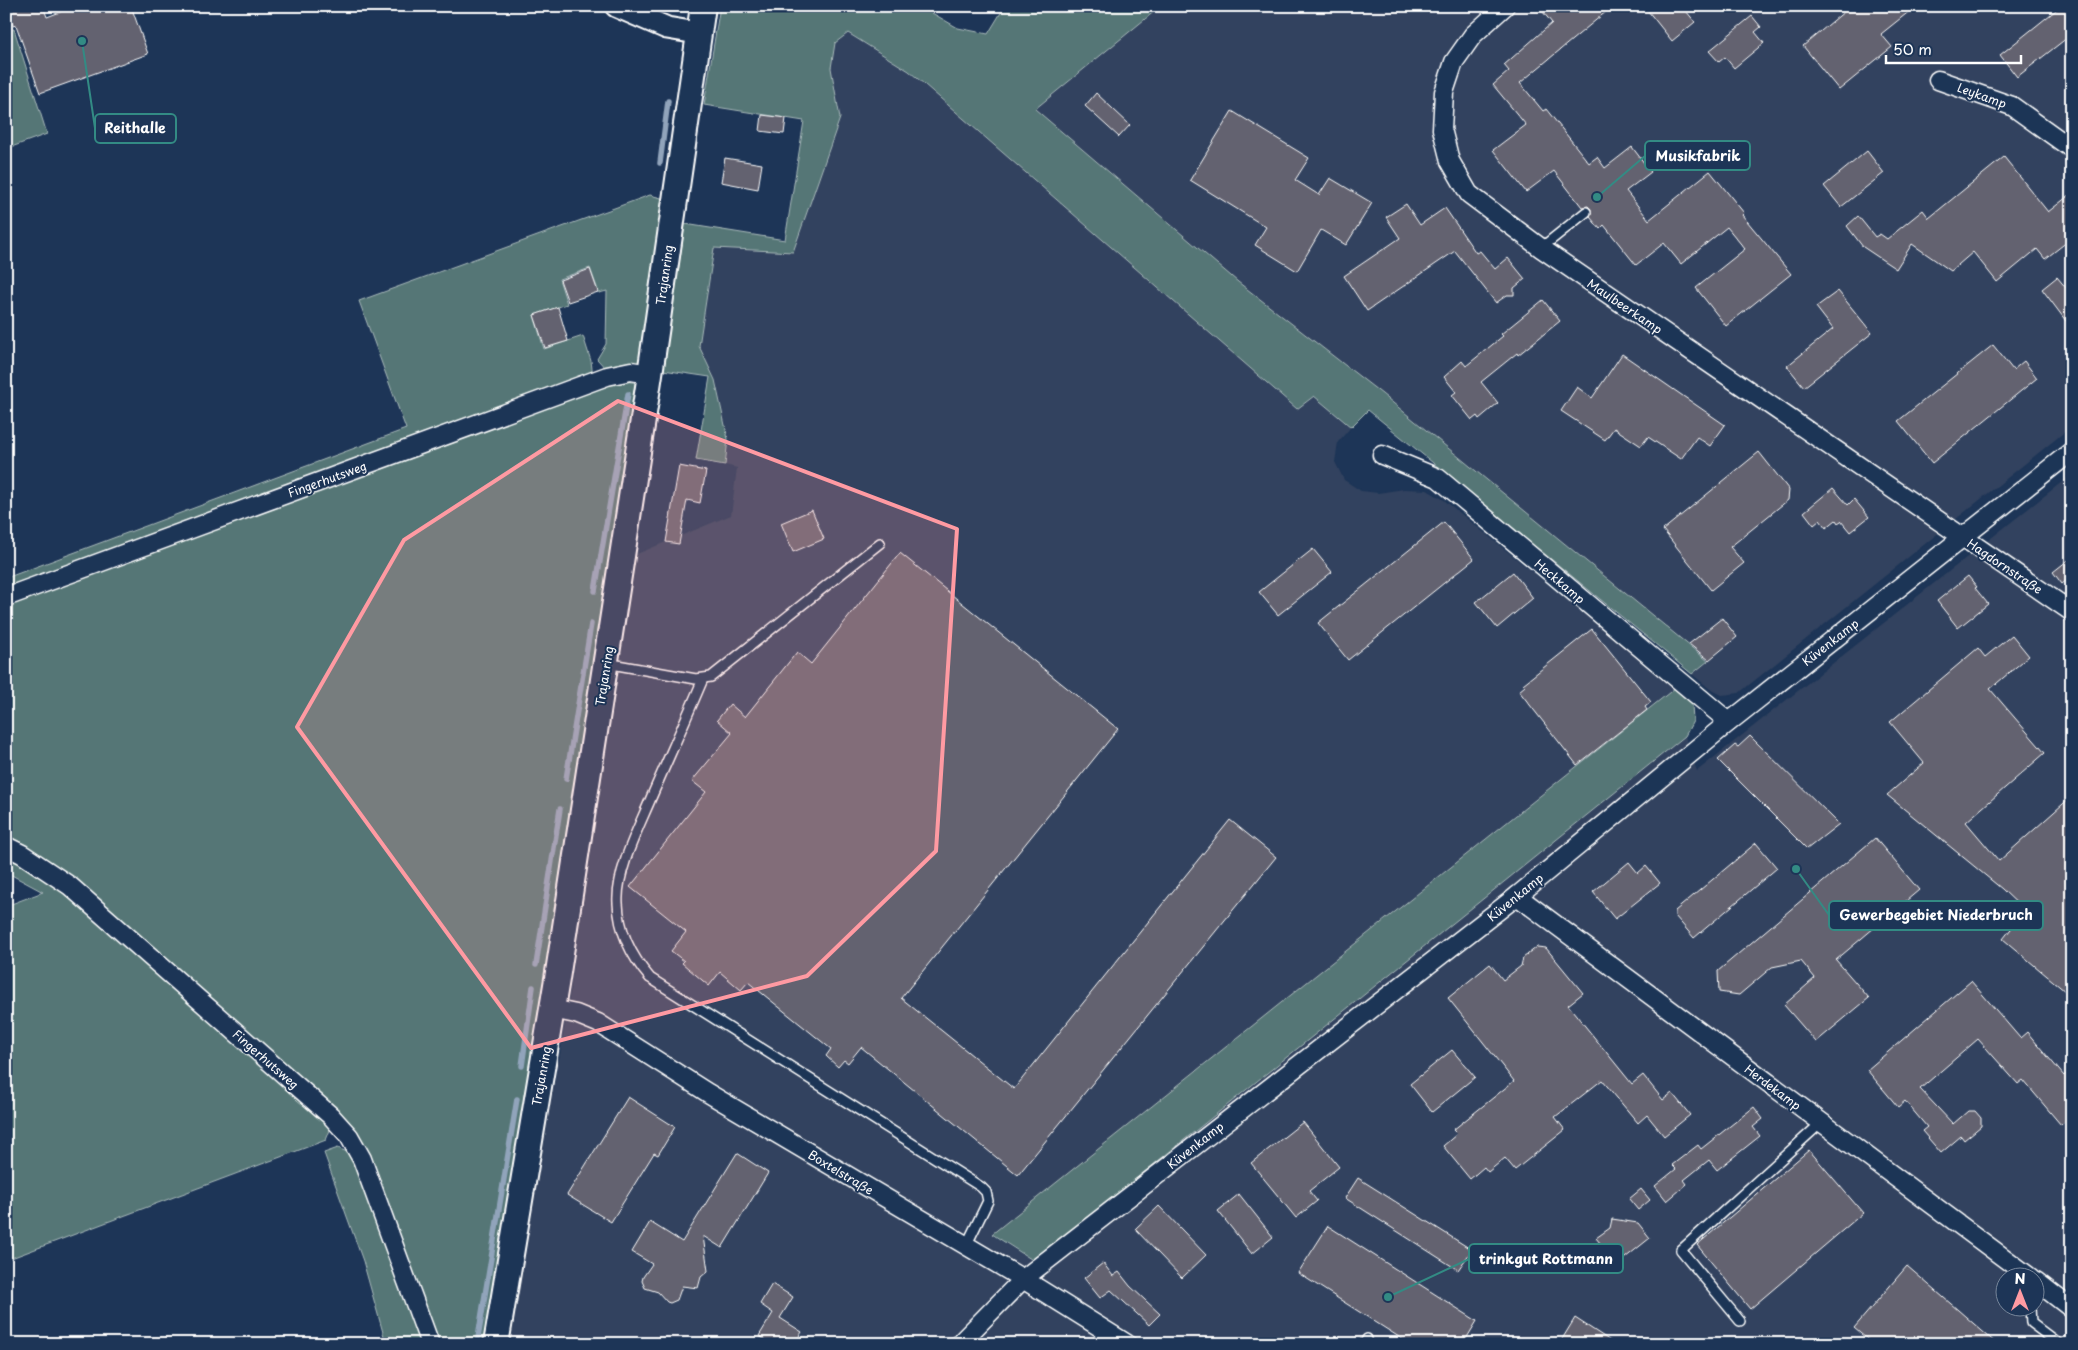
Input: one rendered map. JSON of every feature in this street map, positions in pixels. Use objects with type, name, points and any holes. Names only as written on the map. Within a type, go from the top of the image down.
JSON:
[{"type":"main road","name":"Trajanring","points":[[496,1344],[552,1009],[606,663],[650,374],[697,34],[703,6]]},
{"type":"street","points":[[616,6],[666,28],[697,34]]},
{"type":"street","name":"Maulbeerkamp","points":[[1505,6],[1473,35],[1454,62],[1444,92],[1442,129],[1450,161],[1469,194],[1541,248],[1963,538]]},
{"type":"street","name":"Leykamp","points":[[1938,80],[2012,106],[2072,149]]},
{"type":"street","name":"Fingerhutsweg","points":[[6,597],[607,376],[632,371],[650,374]]},
{"type":"street","name":"Küvenkamp","points":[[960,1344],[1023,1279],[1517,896],[1729,722],[2072,451]]},
{"type":"street","name":"Heckkamp","points":[[1382,455],[1438,478],[1729,722]]},
{"type":"street","name":"Hagdornstraße","points":[[1963,538],[2072,612]]},
{"type":"street","name":"Fingerhutsweg","points":[[6,846],[70,886],[331,1116],[349,1136],[362,1159],[430,1344]]},
{"type":"street","name":"Herdekamp","points":[[1517,896],[2017,1268]]},
{"type":"street","name":"Boxtelstraße","points":[[552,1009],[576,1014],[598,1022],[708,1093],[1023,1279],[1127,1344]]},
{"type":"street","name":"Herdekamp","points":[[2046,1289],[2072,1309]]},
{"type":"lane","points":[[1541,248],[1586,212]]},
{"type":"lane","points":[[606,663],[702,680],[718,673],[880,543]]},
{"type":"lane","points":[[702,680],[632,844],[620,884],[618,901],[620,920],[623,935],[631,953],[650,978],[981,1187],[988,1196],[987,1208],[966,1246]]},
{"type":"lane","points":[[1740,1321],[1681,1250],[1821,1123]]},
{"type":"lane","points":[[2031,1318],[2031,1323],[2059,1344]]},
{"type":"highlighted area","points":[[618,401],[957,529],[936,851],[807,976],[531,1048],[297,727],[404,540]]},
{"type":"shaded area","points":[[1161,6],[2072,6],[2072,426],[1739,693],[1722,695],[1710,689],[1692,674],[1708,661],[1382,394],[1238,282],[1035,109]]},
{"type":"shaded area","points":[[848,33],[909,71],[1297,409],[1314,396],[1351,427],[1338,442],[1335,462],[1344,480],[1361,491],[1378,493],[1404,489],[1427,490],[1444,500],[1675,688],[992,1235],[1034,1261],[1685,736],[1697,771],[2072,474],[2072,1344],[507,1344],[574,967],[592,808],[632,556],[731,515],[737,468],[725,465],[728,439],[715,380],[699,346],[714,248],[793,252],[840,118],[831,68],[835,43]]},
{"type":"green space","points":[[720,6],[920,6],[958,28],[988,34],[1005,6],[1161,6],[1035,109],[1238,282],[1382,394],[1708,661],[1692,674],[1368,410],[1351,427],[1314,396],[1297,409],[909,71],[848,33],[835,43],[831,68],[840,118],[793,252],[714,248],[699,346],[715,380],[728,439],[725,465],[696,460],[710,377],[663,370],[685,224],[785,240],[804,121],[704,105]]},
{"type":"green space","points":[[14,29],[47,134],[6,149],[6,32]]},
{"type":"green space","points":[[650,195],[665,199],[645,359],[630,366],[608,371],[597,359],[606,344],[607,291],[599,293],[590,268],[559,279],[567,304],[534,315],[544,349],[583,336],[591,361],[593,376],[6,592],[6,578],[406,429],[359,301]]},
{"type":"green space","points":[[611,379],[639,383],[530,1078],[525,1091],[485,1344],[435,1344],[361,1145],[6,842],[6,604]]},
{"type":"green space","points":[[1675,688],[1692,704],[1693,721],[1685,736],[1034,1261],[992,1234]]},
{"type":"green space","points":[[6,852],[50,879],[332,1125],[326,1140],[6,1260],[6,906],[43,892],[6,872]]},
{"type":"green space","points":[[338,1148],[354,1155],[424,1344],[376,1344],[384,1336],[363,1261],[324,1153]]},
{"type":"building","points":[[6,6],[43,6],[47,17],[76,6],[131,6],[148,54],[40,93],[16,25],[13,26]]},
{"type":"building","points":[[1538,6],[1613,6],[1520,83],[1543,111],[1546,109],[1589,163],[1597,157],[1605,168],[1632,147],[1651,172],[1626,191],[1649,220],[1710,171],[1744,213],[1742,215],[1791,274],[1726,326],[1696,288],[1745,249],[1727,227],[1681,264],[1664,243],[1636,265],[1604,225],[1600,229],[1590,217],[1591,209],[1588,206],[1582,207],[1554,171],[1526,192],[1493,150],[1526,125],[1493,85],[1509,71],[1504,65],[1552,23]]},
{"type":"building","points":[[1644,6],[1682,6],[1695,22],[1672,41]]},
{"type":"building","points":[[1851,6],[1916,6],[1881,34],[1892,47],[1839,90],[1803,46]]},
{"type":"building","points":[[2061,6],[2072,6],[2072,34],[2017,77],[2000,55]]},
{"type":"building","points":[[1752,16],[1761,27],[1755,32],[1764,43],[1734,68],[1725,57],[1719,62],[1709,51]]},
{"type":"building","points":[[1096,93],[1130,125],[1119,137],[1085,106]]},
{"type":"building","points":[[1232,111],[1309,158],[1295,180],[1319,195],[1330,178],[1372,203],[1346,245],[1321,230],[1297,271],[1255,245],[1266,227],[1190,180]]},
{"type":"building","points":[[762,115],[786,118],[784,134],[760,131]]},
{"type":"building","points":[[1867,151],[1884,173],[1841,207],[1824,186]]},
{"type":"building","points":[[2004,157],[2048,212],[2072,193],[2072,238],[2045,259],[2037,249],[1997,282],[1973,252],[1951,271],[1912,244],[1896,269],[1863,247],[1847,226],[1858,216],[1875,237],[1880,234],[1887,239],[1923,210],[1929,218]]},
{"type":"building","points":[[725,158],[762,164],[758,189],[721,182]]},
{"type":"building","points":[[1406,204],[1420,225],[1445,208],[1476,253],[1480,251],[1495,269],[1508,258],[1525,279],[1514,288],[1514,295],[1507,295],[1496,303],[1455,251],[1367,311],[1344,276],[1400,238],[1386,217]]},
{"type":"building","points":[[590,269],[598,292],[568,302],[560,280]]},
{"type":"building","points":[[2057,277],[2072,295],[2072,329],[2042,289]]},
{"type":"building","points":[[1838,291],[1872,333],[1804,387],[1787,366],[1833,329],[1816,307]]},
{"type":"building","points":[[1543,300],[1560,321],[1481,382],[1498,403],[1479,419],[1477,416],[1472,420],[1452,395],[1456,392],[1444,377],[1462,361],[1466,366],[1503,336],[1501,334]]},
{"type":"building","points":[[558,307],[568,341],[545,348],[534,315]]},
{"type":"building","points":[[1993,345],[2013,370],[2024,361],[2037,378],[1932,463],[1898,421]]},
{"type":"building","points":[[1622,354],[1725,425],[1710,446],[1697,437],[1681,459],[1648,437],[1641,446],[1614,428],[1605,440],[1561,411],[1577,387],[1592,398]]},
{"type":"building","points":[[1759,452],[1789,490],[1788,500],[1730,547],[1744,563],[1711,590],[1663,530]]},
{"type":"building","points":[[679,466],[706,471],[700,503],[687,500],[679,544],[666,542]]},
{"type":"building","points":[[1833,488],[1848,505],[1854,499],[1869,517],[1850,532],[1841,521],[1838,523],[1836,520],[1826,528],[1820,520],[1814,525],[1804,512]]},
{"type":"building","points":[[812,510],[824,539],[793,552],[781,523]]},
{"type":"building","points":[[1444,522],[1474,559],[1348,660],[1318,623]]},
{"type":"building","points":[[1313,549],[1332,572],[1278,615],[1259,592]]},
{"type":"building","points":[[900,553],[1118,729],[901,998],[1014,1089],[1230,820],[1276,857],[1018,1175],[861,1047],[848,1063],[844,1060],[838,1067],[826,1056],[831,1049],[748,982],[741,990],[720,972],[709,986],[671,951],[686,932],[630,887],[706,792],[692,781],[732,733],[717,720],[730,704],[745,717],[797,652],[811,664]]},
{"type":"building","points":[[2072,557],[2072,576],[2062,584],[2053,572]]},
{"type":"building","points":[[1513,572],[1533,598],[1497,628],[1476,602]]},
{"type":"building","points":[[1968,576],[1988,604],[1958,628],[1937,601]]},
{"type":"building","points":[[1722,618],[1737,637],[1709,660],[1689,644]]},
{"type":"building","points":[[1592,629],[1651,702],[1645,707],[1647,710],[1577,765],[1519,691],[1525,686],[1523,684]]},
{"type":"building","points":[[2012,635],[2029,656],[1990,689],[2045,753],[1966,822],[1999,861],[2072,796],[2072,997],[2003,939],[2025,911],[2002,889],[1887,795],[1924,763],[1890,722],[1978,648],[1985,657]]},
{"type":"building","points":[[1750,736],[1839,824],[1807,849],[1718,760],[1735,745],[1738,747]]},
{"type":"building","points":[[1875,838],[1919,890],[1836,960],[1869,998],[1816,1042],[1784,1005],[1815,978],[1801,961],[1772,967],[1739,995],[1719,992],[1718,971]]},
{"type":"building","points":[[1756,843],[1777,868],[1694,938],[1675,916],[1675,911]]},
{"type":"building","points":[[1629,862],[1638,873],[1646,866],[1660,883],[1615,919],[1593,892]]},
{"type":"building","points":[[1537,947],[1546,948],[1583,993],[1568,1005],[1632,1084],[1643,1075],[1663,1100],[1672,1093],[1690,1115],[1664,1136],[1647,1115],[1638,1123],[1602,1080],[1555,1117],[1565,1130],[1515,1170],[1505,1158],[1488,1172],[1484,1167],[1470,1179],[1443,1146],[1457,1134],[1453,1130],[1514,1081],[1448,998],[1490,964],[1503,980],[1521,966],[1523,958]]},
{"type":"building","points":[[1971,981],[2020,1038],[2027,1032],[2064,1076],[2072,1069],[2072,1115],[2061,1125],[2023,1080],[2018,1084],[1978,1039],[1920,1089],[1953,1124],[1968,1111],[1975,1111],[1981,1118],[1981,1126],[1964,1140],[1961,1136],[1941,1153],[1922,1131],[1927,1127],[1905,1101],[1898,1107],[1867,1070]]},
{"type":"building","points":[[1452,1050],[1475,1077],[1432,1112],[1410,1084]]},
{"type":"building","points":[[628,1097],[675,1127],[658,1155],[654,1153],[611,1222],[567,1195]]},
{"type":"building","points":[[1754,1107],[1763,1119],[1753,1127],[1760,1136],[1717,1170],[1709,1160],[1684,1180],[1687,1184],[1667,1201],[1655,1186],[1676,1169],[1672,1165],[1698,1145],[1701,1149]]},
{"type":"building","points":[[1303,1122],[1339,1167],[1309,1191],[1317,1201],[1296,1218],[1251,1163]]},
{"type":"building","points":[[1809,1150],[1863,1213],[1750,1309],[1697,1245]]},
{"type":"building","points":[[737,1153],[768,1173],[722,1248],[703,1236],[708,1271],[701,1277],[698,1288],[682,1286],[677,1300],[670,1303],[667,1302],[658,1292],[645,1288],[642,1281],[643,1277],[652,1264],[632,1252],[650,1222],[682,1242]]},
{"type":"building","points":[[1358,1178],[1472,1250],[1458,1270],[1345,1198]]},
{"type":"building","points":[[1641,1189],[1650,1200],[1638,1210],[1629,1199]]},
{"type":"building","points":[[1239,1194],[1273,1237],[1252,1254],[1218,1211]]},
{"type":"building","points":[[1159,1206],[1206,1255],[1182,1278],[1135,1229]]},
{"type":"building","points":[[1612,1219],[1638,1223],[1650,1238],[1620,1262],[1616,1256],[1614,1258],[1609,1254],[1596,1238],[1610,1228]]},
{"type":"building","points":[[1328,1226],[1477,1321],[1463,1344],[1410,1344],[1298,1273]]},
{"type":"building","points":[[1103,1263],[1113,1276],[1119,1272],[1130,1286],[1160,1314],[1149,1325],[1111,1290],[1100,1298],[1084,1278]]},
{"type":"building","points":[[1907,1266],[1997,1344],[1873,1344],[1854,1328]]},
{"type":"building","points":[[772,1284],[793,1297],[780,1318],[802,1332],[794,1344],[772,1344],[759,1336],[773,1313],[760,1304]]},
{"type":"building","points":[[1575,1318],[1615,1344],[1559,1344]]},
{"type":"waterway","points":[[660,163],[668,101]]},
{"type":"waterway","points":[[595,591],[628,394]]},
{"type":"waterway","points":[[566,779],[591,624]]},
{"type":"waterway","points":[[536,965],[560,809]]},
{"type":"waterway","points":[[522,1066],[533,987]]},
{"type":"waterway","points":[[477,1344],[517,1099]]},
{"type":"place","name":"Reithalle","points":[[82,41]]},
{"type":"place","name":"Musikfabrik","points":[[1597,197]]},
{"type":"place","name":"Gewerbegebiet Niederbruch","points":[[1796,869]]},
{"type":"place","name":"trinkgut Rottmann","points":[[1388,1297]]}]
